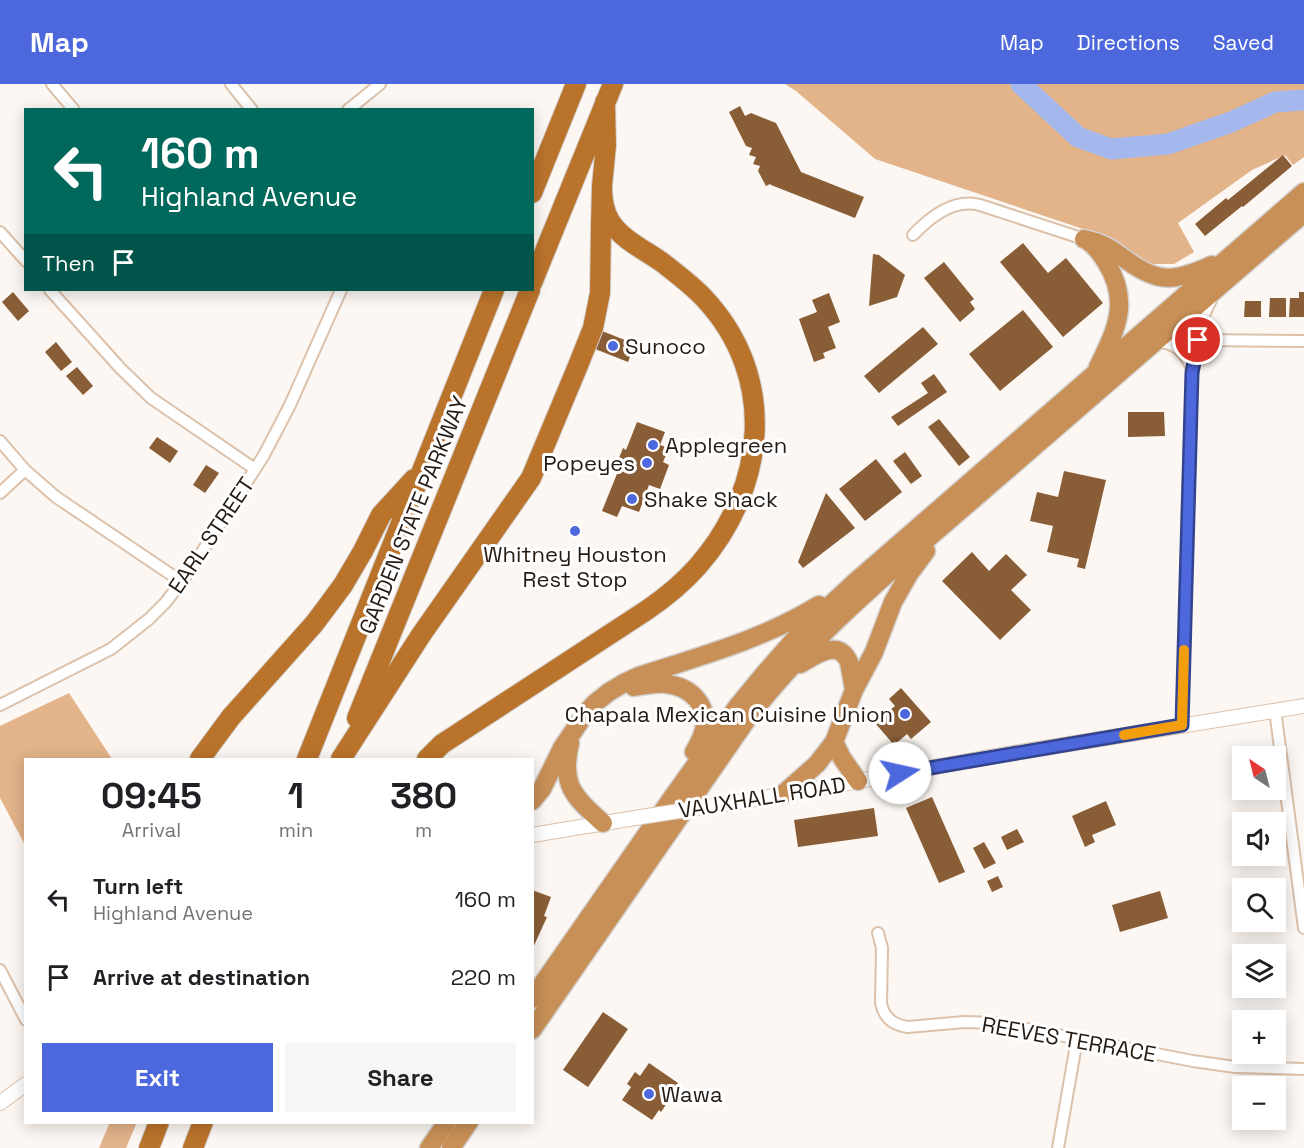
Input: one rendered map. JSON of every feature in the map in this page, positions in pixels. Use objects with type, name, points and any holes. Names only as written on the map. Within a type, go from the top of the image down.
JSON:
[{"type":"highway","points":[[534,188],[576,84]]},
{"type":"highway","points":[[342,758],[421,635],[531,478],[593,327],[601,283],[602,186],[609,93]]},
{"type":"highway","points":[[534,278],[609,93]]},
{"type":"highway","points":[[429,758],[442,744],[647,610],[675,589],[699,565],[715,544],[732,515],[746,482],[754,446],[756,412],[752,386],[740,351],[726,327],[703,297],[672,270],[631,242],[616,228],[606,213],[602,186]]},
{"type":"highway","points":[[534,996],[718,733],[765,673],[809,625],[854,583],[1304,192]]},
{"type":"highway","points":[[534,1027],[748,718],[786,672],[843,614],[1304,213]]},
{"type":"highway","points":[[1084,238],[1102,244],[1136,267],[1158,277],[1184,276],[1230,257]]},
{"type":"highway","points":[[1084,238],[1098,250],[1112,271],[1119,303],[1118,321],[1112,339],[1095,374]]},
{"type":"highway","name":"GARDEN STATE PARKWAY","points":[[307,758],[494,291]]},
{"type":"highway","name":"GARDEN STATE PARKWAY","points":[[341,758],[530,291]]},
{"type":"highway","points":[[201,758],[231,717],[314,624],[350,574],[381,515],[422,471]]},
{"type":"highway","points":[[782,795],[817,764],[834,742],[855,690],[874,652],[893,602],[914,566],[951,519]]},
{"type":"highway","points":[[534,799],[542,789],[559,754],[585,714],[601,698],[631,680],[741,643],[780,627],[854,583]]},
{"type":"highway","points":[[786,672],[822,651],[837,650],[844,654],[849,662],[855,690]]},
{"type":"highway","points":[[601,698],[634,687],[660,683],[684,688],[701,704],[705,723],[702,736],[672,798]]},
{"type":"highway","points":[[574,731],[567,764],[570,786],[580,802],[603,823]]},
{"type":"highway","points":[[834,742],[858,781]]},
{"type":"highway","points":[[534,980],[569,946]]},
{"type":"highway","points":[[149,1148],[158,1124]]},
{"type":"highway","points":[[193,1148],[202,1124]]},
{"type":"highway","points":[[429,1148],[446,1124]]},
{"type":"highway","points":[[451,1148],[468,1124]]},
{"type":"street","points":[[52,84],[72,108]]},
{"type":"street","points":[[231,84],[250,108]]},
{"type":"street","points":[[350,108],[380,84]]},
{"type":"street","points":[[913,235],[928,220],[938,214],[968,202],[1084,238]]},
{"type":"street","points":[[1,234],[24,259]]},
{"type":"street","points":[[1182,725],[1192,373],[1205,311],[1224,282]]},
{"type":"street","points":[[51,291],[121,369],[151,398],[255,469]]},
{"type":"street","name":"EARL STREET","points":[[0,705],[111,649],[149,619],[166,602],[182,582],[264,455],[290,405],[341,291]]},
{"type":"street","points":[[1198,340],[1304,340]]},
{"type":"street","points":[[1154,342],[1165,342],[1181,351],[1192,373]]},
{"type":"street","points":[[0,441],[25,470],[56,497],[182,582]]},
{"type":"street","points":[[0,493],[25,470]]},
{"type":"street","name":"VAUXHALL ROAD","points":[[535,834],[782,795],[1304,705]]},
{"type":"street","points":[[1275,710],[1304,928]]},
{"type":"street","name":"REEVES TERRACE","points":[[878,933],[882,948],[881,1003],[887,1018],[894,1023],[908,1027],[964,1022],[996,1023],[1193,1061],[1235,1067],[1304,1069]]},
{"type":"street","points":[[0,970],[24,1016]]},
{"type":"street","points":[[1058,1148],[1077,1039]]},
{"type":"street","points":[[0,1103],[24,1085]]},
{"type":"shaded area","points":[[785,84],[1304,84],[1304,157],[1293,165],[1285,155],[1252,170],[1178,223],[1194,252],[1174,264],[1149,264],[1104,236],[875,159]]},
{"type":"shaded area","points":[[69,693],[111,758],[24,758],[24,843],[0,798],[0,726]]},
{"type":"shaded area","points":[[109,1124],[136,1124],[126,1148],[99,1148]]},
{"type":"building","points":[[740,106],[745,116],[751,113],[776,123],[801,172],[864,197],[855,218],[770,184],[766,186],[758,171],[760,166],[753,164],[756,157],[749,155],[752,148],[746,146],[729,112]]},
{"type":"building","points":[[1283,155],[1292,166],[1205,236],[1195,224]]},
{"type":"building","points":[[1023,243],[1048,273],[1066,258],[1103,303],[1063,337],[1000,262]]},
{"type":"building","points":[[873,254],[879,255],[905,275],[897,297],[869,306]]},
{"type":"building","points":[[944,262],[974,299],[970,302],[975,309],[960,322],[924,278]]},
{"type":"building","points":[[13,292],[29,311],[18,321],[2,302]]},
{"type":"building","points":[[1299,292],[1304,292],[1304,317],[1289,317],[1290,298],[1299,298]]},
{"type":"building","points":[[829,293],[840,322],[828,327],[836,348],[823,353],[825,358],[814,362],[799,319],[817,312],[812,300]]},
{"type":"building","points":[[1270,298],[1286,298],[1286,317],[1269,317]]},
{"type":"building","points":[[1245,301],[1261,301],[1261,317],[1244,317]]},
{"type":"building","points":[[1023,310],[1053,347],[1000,391],[969,354]]},
{"type":"building","points":[[923,327],[938,344],[879,393],[864,376]]},
{"type":"building","name":"Sunoco","points":[[597,329],[635,344],[628,362],[590,347]]},
{"type":"building","points":[[56,342],[72,362],[61,371],[45,352]]},
{"type":"building","points":[[77,367],[93,386],[83,395],[66,376]]},
{"type":"building","points":[[934,374],[947,392],[898,426],[891,417],[928,393],[921,383]]},
{"type":"building","points":[[1128,412],[1164,412],[1165,436],[1128,437]]},
{"type":"building","points":[[939,419],[970,457],[959,466],[928,427]]},
{"type":"building","points":[[637,422],[665,432],[660,445],[669,448],[663,462],[669,465],[660,489],[649,485],[639,512],[622,506],[617,517],[602,511],[623,459],[619,458],[623,448],[626,450]]},
{"type":"building","points":[[157,437],[178,451],[170,463],[149,448]]},
{"type":"building","points":[[905,452],[922,476],[911,484],[893,461]]},
{"type":"building","points":[[876,459],[902,492],[865,521],[839,489]]},
{"type":"building","points":[[206,465],[219,473],[205,493],[193,485]]},
{"type":"building","points":[[1064,471],[1106,480],[1085,569],[1077,567],[1079,559],[1047,552],[1053,526],[1030,521],[1037,492],[1058,497]]},
{"type":"building","points":[[826,493],[855,528],[803,568],[798,562]]},
{"type":"building","points":[[972,552],[989,571],[1006,554],[1027,575],[1011,590],[1031,610],[1000,640],[942,581]]},
{"type":"building","name":"Chapala Mexican Cuisine Union","points":[[901,688],[931,722],[911,739],[907,734],[894,745],[875,723],[895,706],[889,699]]},
{"type":"building","points":[[932,797],[965,872],[939,883],[906,808]]},
{"type":"building","points":[[1106,801],[1116,825],[1092,835],[1095,842],[1085,847],[1072,816]]},
{"type":"building","points":[[874,808],[878,836],[798,847],[794,820]]},
{"type":"building","points":[[1017,829],[1024,842],[1007,850],[1001,837]]},
{"type":"building","points":[[984,842],[996,863],[984,869],[973,848]]},
{"type":"building","points":[[998,876],[1003,887],[992,892],[987,881]]},
{"type":"building","points":[[534,891],[551,897],[544,916],[547,917],[534,946]]},
{"type":"building","points":[[1160,891],[1168,918],[1120,932],[1112,905]]},
{"type":"building","name":"Wawa","points":[[603,1012],[628,1029],[588,1087],[563,1070]]},
{"type":"building","name":"Wawa","points":[[649,1063],[678,1083],[665,1101],[667,1103],[661,1112],[659,1110],[652,1120],[622,1100],[631,1087],[627,1084],[635,1072],[640,1076]]},
{"type":"waterway","points":[[1021,84],[1078,137],[1111,149],[1168,144],[1231,122],[1275,102],[1304,100]]},
{"type":"slow traffic","points":[[1124,735],[1182,725],[1184,650]]},
{"type":"place","name":"Sunoco","points":[[613,346]]},
{"type":"place","name":"Applegreen","points":[[653,445]]},
{"type":"place","name":"Popeyes","points":[[647,463]]},
{"type":"place","name":"Shake Shack","points":[[632,499]]},
{"type":"place","name":"Whitney Houston Rest Stop","points":[[575,531]]},
{"type":"place","name":"Chapala Mexican Cuisine Union","points":[[905,714]]},
{"type":"place","name":"Wawa","points":[[649,1094]]},
{"type":"route","points":[[900,773],[1182,725],[1192,373],[1198,340]]}]
